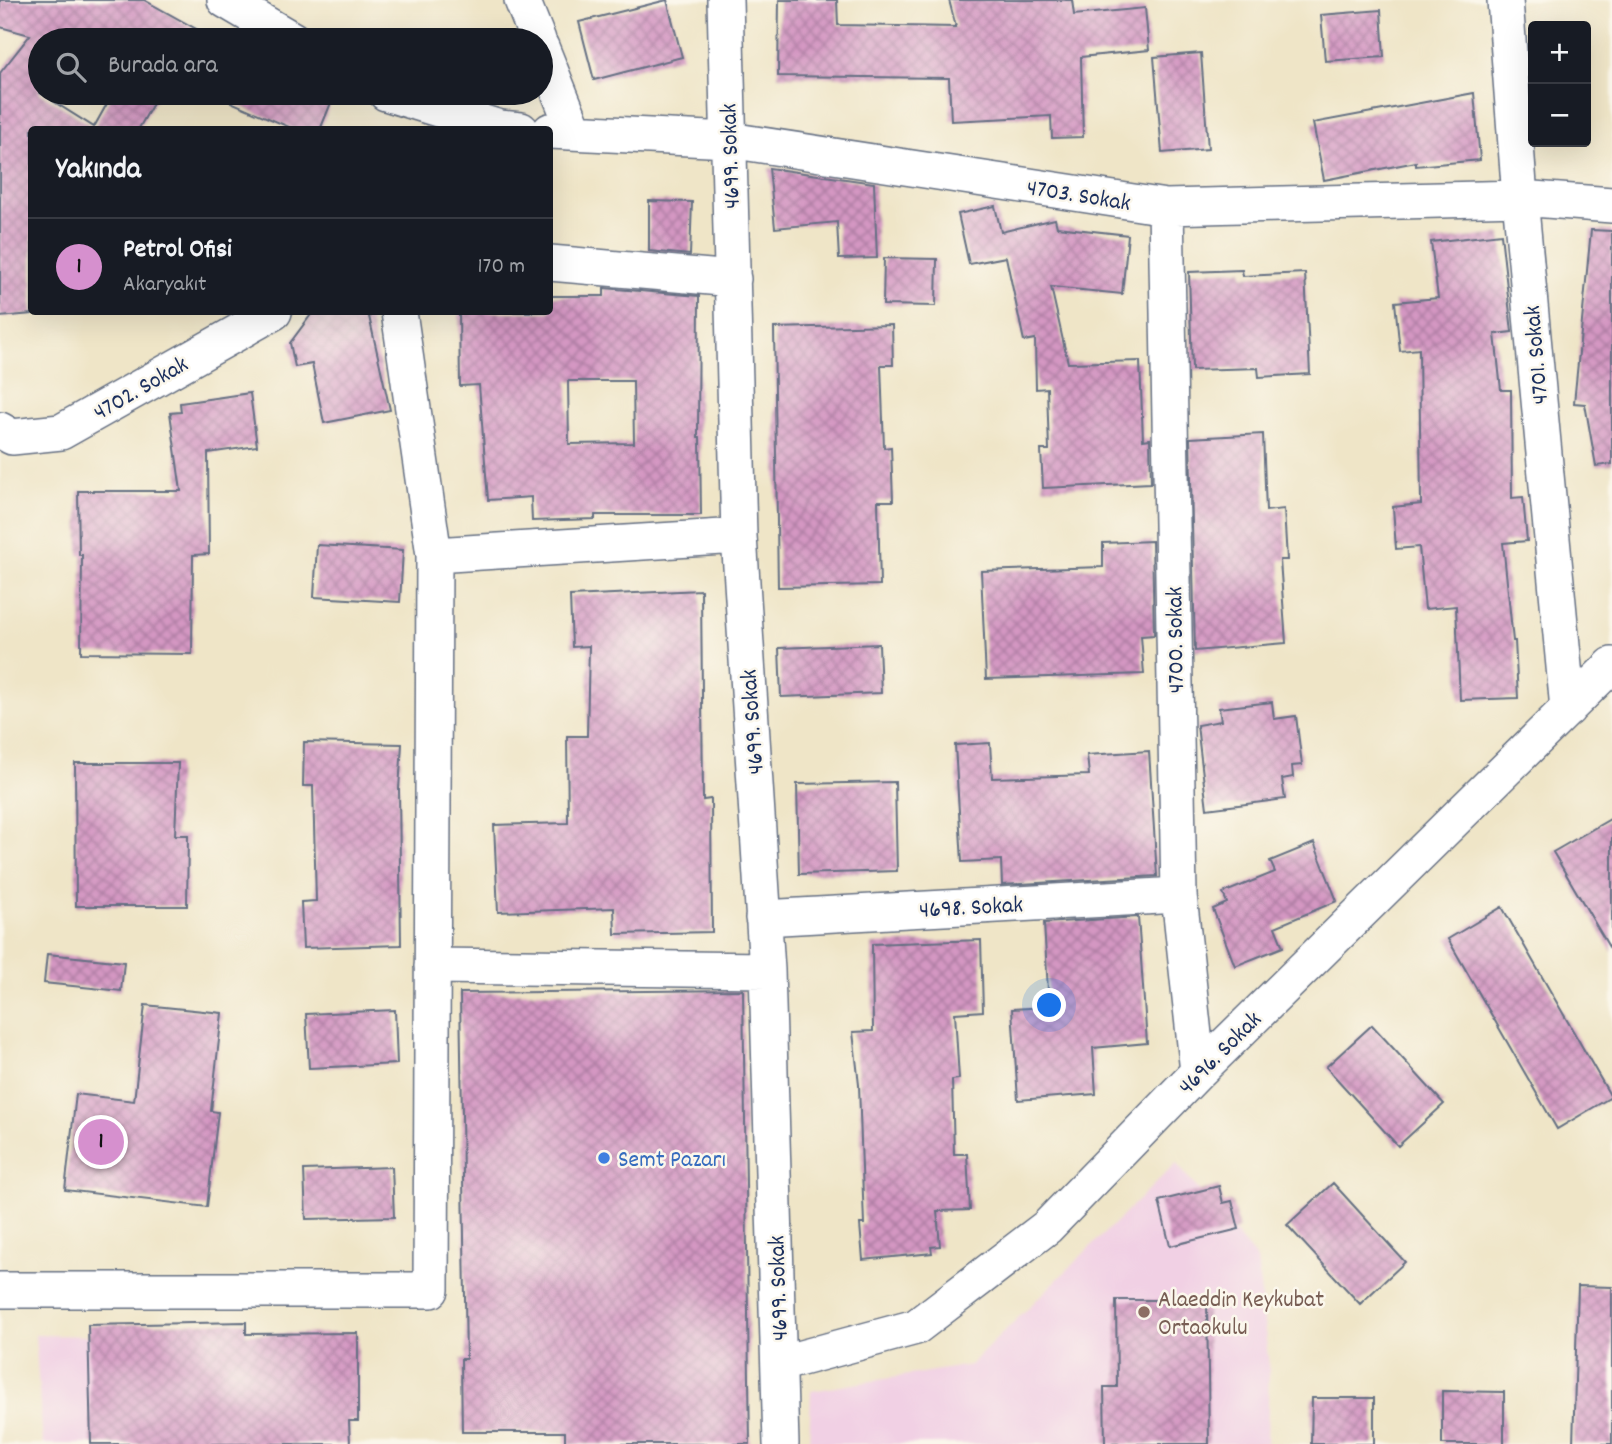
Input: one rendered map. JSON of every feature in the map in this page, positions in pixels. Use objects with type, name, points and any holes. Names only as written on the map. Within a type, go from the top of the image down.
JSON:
[{"type":"street","points":[[225,0],[273,28]]},
{"type":"street","points":[[522,0],[533,28]]},
{"type":"street","name":"4699. Sokak","points":[[725,0],[739,536],[767,970],[781,1444]]},
{"type":"street","name":"4701. Sokak","points":[[1505,0],[1520,198],[1568,709]]},
{"type":"street","points":[[553,96],[562,132]]},
{"type":"street","points":[[426,105],[497,126]]},
{"type":"street","name":"4703. Sokak","points":[[562,132],[729,140],[1166,207],[1520,198],[1612,205]]},
{"type":"street","name":"4700. Sokak","points":[[1166,207],[1179,895],[1198,1072]]},
{"type":"street","points":[[553,262],[733,279]]},
{"type":"street","name":"4702. Sokak","points":[[0,430],[12,437],[61,432],[269,315]]},
{"type":"street","points":[[0,1290],[430,1290],[433,555],[399,315]]},
{"type":"street","points":[[433,555],[739,536]]},
{"type":"street","name":"4696. Sokak","points":[[779,1364],[916,1327],[1047,1227],[1198,1072],[1612,665]]},
{"type":"street","name":"4698. Sokak","points":[[763,918],[1179,895]]},
{"type":"street","points":[[432,965],[767,970]]},
{"type":"shaded area","name":"Alaeddin Keykubat Ortaokulu","points":[[1176,1163],[1257,1259],[1269,1366],[1267,1444],[809,1444],[811,1391],[970,1365]]},
{"type":"shaded area","points":[[35,1335],[251,1338],[253,1444],[43,1444]]},
{"type":"building","points":[[0,0],[144,0],[194,28],[28,28],[28,34],[0,27]]},
{"type":"building","points":[[667,0],[682,57],[594,80],[579,22]]},
{"type":"building","points":[[779,0],[837,0],[838,25],[956,27],[949,0],[1072,0],[1074,15],[1145,8],[1149,50],[1081,57],[1083,137],[1052,138],[1051,116],[951,121],[949,78],[778,76]]},
{"type":"building","points":[[1381,10],[1384,57],[1325,61],[1321,15]]},
{"type":"building","points":[[28,38],[28,105],[59,105],[92,126],[28,126],[28,314],[0,317],[0,73]]},
{"type":"building","points":[[1201,53],[1208,149],[1162,153],[1154,57]]},
{"type":"building","points":[[1474,93],[1480,160],[1416,166],[1416,162],[1324,180],[1313,123]]},
{"type":"building","points":[[106,105],[152,105],[140,126],[95,126]]},
{"type":"building","points":[[238,105],[330,105],[322,126],[287,126]]},
{"type":"building","points":[[769,168],[874,183],[877,258],[839,259],[837,222],[775,228]]},
{"type":"building","points":[[649,201],[692,202],[690,255],[649,251]]},
{"type":"building","points":[[995,206],[1001,232],[1055,219],[1057,227],[1128,235],[1122,294],[1051,287],[1068,363],[1140,361],[1143,440],[1150,439],[1151,483],[1043,488],[1041,450],[1049,450],[1047,388],[1036,389],[1035,339],[1024,341],[1006,257],[969,264],[958,214]]},
{"type":"building","points":[[1591,230],[1612,231],[1612,464],[1596,466],[1585,404],[1574,403]]},
{"type":"building","points":[[1501,234],[1512,332],[1495,334],[1501,390],[1511,390],[1512,498],[1523,497],[1527,541],[1503,543],[1515,641],[1518,698],[1460,700],[1456,606],[1425,609],[1419,547],[1396,549],[1393,507],[1421,504],[1419,349],[1400,351],[1395,302],[1438,298],[1431,242]]},
{"type":"building","points":[[884,258],[937,259],[936,306],[883,305]]},
{"type":"building","points":[[1242,270],[1243,276],[1305,273],[1310,374],[1259,377],[1258,368],[1192,370],[1189,272]]},
{"type":"building","points":[[604,288],[699,296],[698,437],[701,515],[595,515],[595,519],[532,521],[531,497],[488,500],[479,385],[460,386],[459,315],[553,315],[553,296],[604,296]],"holes":[[[568,381],[633,381],[634,443],[569,444]]]},
{"type":"building","points":[[311,315],[369,315],[390,410],[324,423],[312,364],[295,367],[290,343]]},
{"type":"building","points":[[892,325],[893,365],[881,365],[884,448],[891,447],[893,501],[878,501],[880,585],[778,587],[774,328]]},
{"type":"building","points":[[250,393],[257,446],[208,453],[209,554],[193,555],[192,654],[81,653],[82,555],[79,555],[78,491],[181,491],[170,413],[181,412],[180,403]]},
{"type":"building","points":[[1263,434],[1266,511],[1284,509],[1287,560],[1280,560],[1286,643],[1195,651],[1190,438]]},
{"type":"building","points":[[1152,541],[1154,635],[1141,636],[1144,674],[986,679],[981,571],[1103,567],[1103,543]]},
{"type":"building","points":[[317,545],[403,550],[400,602],[314,597]]},
{"type":"building","points":[[701,590],[703,800],[711,799],[712,932],[615,934],[614,908],[498,912],[494,825],[568,823],[567,736],[587,736],[589,646],[572,647],[570,596]]},
{"type":"building","points":[[879,644],[881,693],[781,697],[779,648]]},
{"type":"building","points":[[1272,702],[1274,719],[1296,716],[1302,765],[1292,766],[1293,777],[1282,779],[1285,799],[1207,809],[1197,725],[1221,721],[1219,708]]},
{"type":"building","points":[[304,742],[402,744],[399,789],[401,945],[303,948],[301,902],[316,901],[313,786],[303,786]]},
{"type":"building","points":[[990,743],[992,778],[1089,775],[1087,755],[1149,751],[1157,876],[1002,885],[1001,860],[962,862],[955,745]]},
{"type":"building","points":[[75,763],[178,763],[175,835],[188,835],[187,906],[76,906]]},
{"type":"building","points":[[895,782],[897,871],[799,874],[797,784]]},
{"type":"building","points":[[1612,818],[1612,952],[1553,852]]},
{"type":"building","points":[[1314,843],[1337,901],[1275,927],[1283,947],[1235,966],[1213,909],[1227,903],[1223,893],[1275,872],[1270,861]]},
{"type":"building","points":[[1502,907],[1611,1097],[1557,1129],[1448,939]]},
{"type":"building","points":[[1138,917],[1147,1043],[1093,1048],[1096,1094],[1018,1100],[1012,1009],[1049,1007],[1044,923]]},
{"type":"building","points":[[981,940],[983,1011],[955,1013],[959,1079],[952,1080],[954,1154],[967,1154],[970,1210],[937,1211],[940,1246],[931,1247],[932,1253],[863,1260],[860,1224],[864,1224],[859,1085],[853,1032],[873,1031],[872,944]]},
{"type":"building","points":[[47,954],[124,962],[121,991],[44,983]]},
{"type":"building","name":"Semt Pazarı","points":[[743,990],[750,1444],[565,1444],[565,1432],[462,1432],[461,1359],[466,1359],[460,993]]},
{"type":"building","points":[[145,1005],[222,1013],[211,1111],[218,1112],[207,1207],[65,1190],[76,1094],[134,1101]]},
{"type":"building","points":[[395,1010],[397,1064],[309,1068],[306,1014]]},
{"type":"building","points":[[1372,1025],[1444,1104],[1398,1146],[1326,1067]]},
{"type":"building","points":[[392,1167],[394,1217],[306,1219],[304,1170]]},
{"type":"building","points":[[1333,1183],[1405,1262],[1360,1304],[1287,1225]]},
{"type":"building","points":[[1219,1186],[1223,1203],[1232,1201],[1239,1229],[1170,1246],[1159,1201]]},
{"type":"building","points":[[1578,1286],[1612,1287],[1612,1444],[1573,1444]]},
{"type":"building","points":[[1116,1300],[1207,1300],[1209,1444],[1105,1444],[1104,1387],[1117,1387]]},
{"type":"building","points":[[246,1322],[246,1334],[358,1333],[358,1421],[349,1421],[350,1444],[91,1444],[88,1325]]},
{"type":"building","points":[[1442,1391],[1504,1392],[1504,1444],[1442,1444]]},
{"type":"building","points":[[1312,1398],[1374,1398],[1374,1444],[1311,1444]]},
{"type":"place","name":"Petrol Ofisi","points":[[101,1142]]},
{"type":"place","name":"Semt Pazarı","points":[[604,1158]]},
{"type":"place","name":"Alaeddin Keykubat Ortaokulu","points":[[1144,1312]]}]
